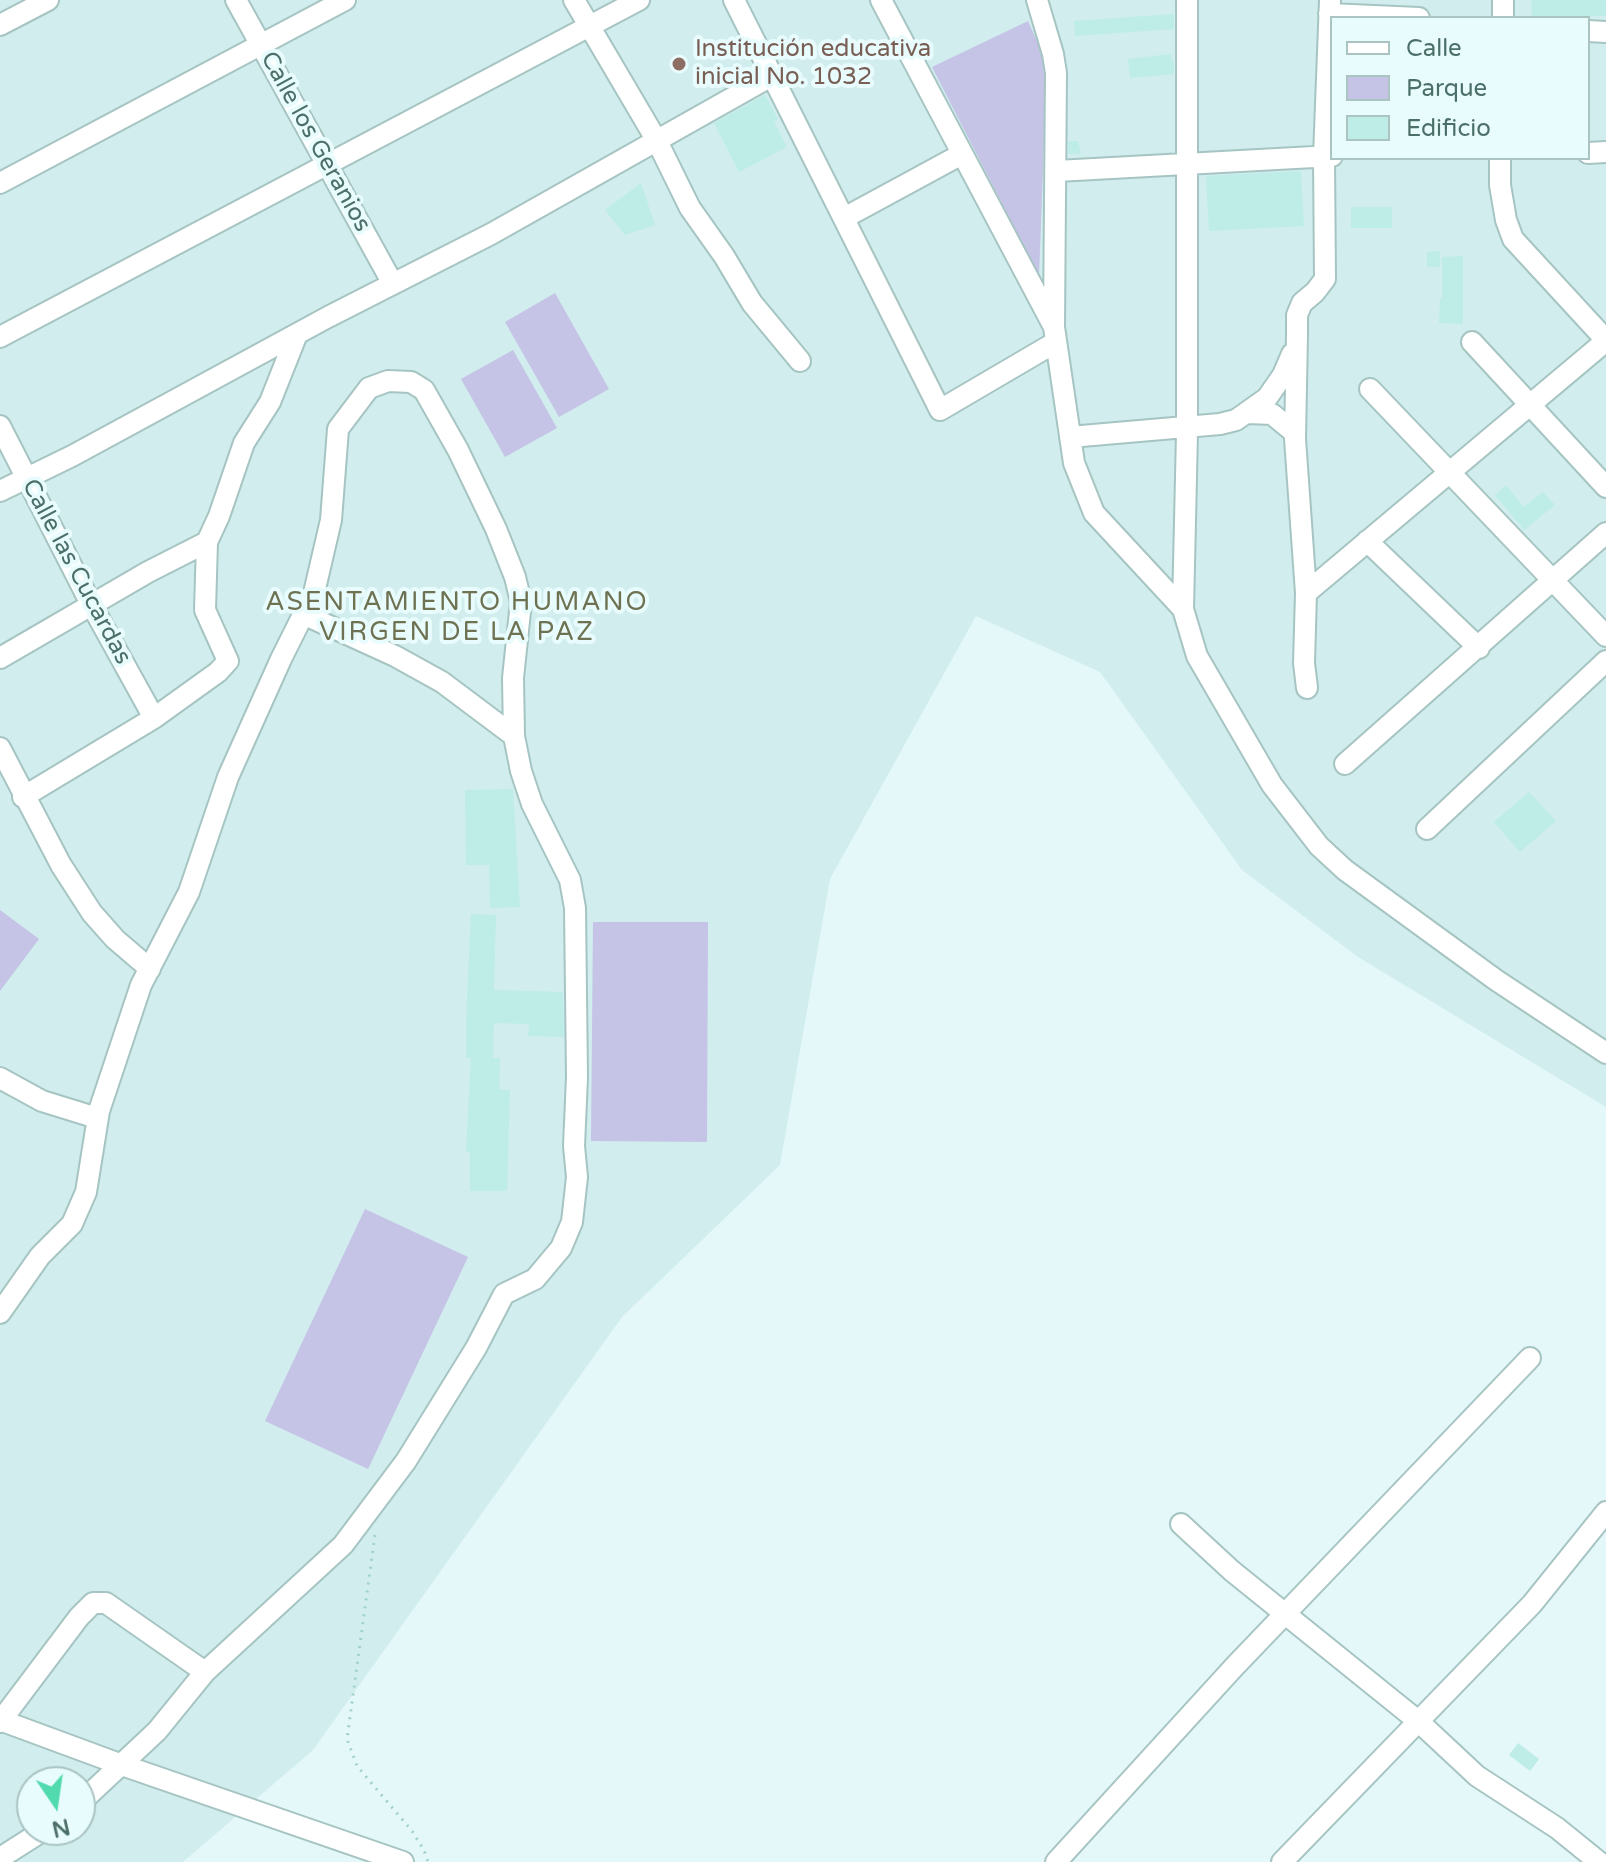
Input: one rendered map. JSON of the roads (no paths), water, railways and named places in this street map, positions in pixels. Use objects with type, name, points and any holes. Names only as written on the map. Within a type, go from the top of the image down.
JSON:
[{"type":"street","points":[[0,25],[48,0]]},
{"type":"street","name":"Calle los Geranios","points":[[236,0],[393,284]]},
{"type":"street","points":[[0,183],[345,0]]},
{"type":"street","points":[[574,0],[657,141],[690,208],[752,303],[800,361]]},
{"type":"street","points":[[0,337],[639,0]]},
{"type":"street","points":[[734,0],[940,410],[1055,335]]},
{"type":"street","points":[[881,0],[1055,335]]},
{"type":"street","points":[[1037,0],[1056,73],[1055,335],[1074,463],[1094,513],[1183,609]]},
{"type":"street","points":[[1187,0],[1187,426],[1183,609],[1202,667],[1272,785],[1319,846],[1345,870],[1496,980],[1606,1053]]},
{"type":"street","points":[[1307,688],[1304,663],[1306,593],[1295,433],[1297,315],[1302,303],[1325,279],[1329,7],[1403,16]]},
{"type":"street","points":[[0,491],[491,234],[773,75]]},
{"type":"street","points":[[844,218],[962,154]]},
{"type":"street","points":[[1057,171],[1328,156]]},
{"type":"street","points":[[1306,593],[1606,341],[1513,239],[1500,185],[1500,160]]},
{"type":"street","points":[[23,797],[154,718],[218,672],[228,661],[205,610],[207,542],[244,443],[270,402],[297,334]]},
{"type":"street","points":[[1472,342],[1606,487]]},
{"type":"street","points":[[1070,437],[1236,420],[1267,398],[1283,375],[1297,344]]},
{"type":"street","points":[[0,1313],[40,1256],[72,1224],[86,1192],[97,1118],[120,1042],[150,969],[189,892],[228,777],[314,593],[331,520],[338,429],[369,388],[388,381],[411,382],[424,390],[458,450],[496,529],[515,577],[521,602],[513,678],[514,736],[532,804],[570,880],[575,908],[577,1077],[574,1146],[577,1177],[572,1222],[561,1248],[535,1279],[504,1294],[476,1348],[406,1461],[343,1545],[205,1672],[157,1731],[96,1789]]},
{"type":"street","points":[[1370,389],[1606,636]]},
{"type":"street","points":[[1249,413],[1272,414],[1295,433]]},
{"type":"street","name":"Calle las Cucardas","points":[[0,426],[91,604],[154,718]]},
{"type":"street","points":[[1345,764],[1606,533]]},
{"type":"street","points":[[1367,541],[1479,648]]},
{"type":"street","points":[[0,658],[91,604],[207,542]]},
{"type":"street","points":[[303,614],[395,656],[442,682],[514,736]]},
{"type":"street","points":[[1427,829],[1606,661]]},
{"type":"street","points":[[0,748],[23,797],[92,913],[115,939],[150,969]]},
{"type":"street","points":[[0,1078],[42,1101],[97,1118]]},
{"type":"street","points":[[1056,1862],[1284,1614],[1530,1358]]},
{"type":"street","points":[[1282,1862],[1532,1604],[1606,1512]]},
{"type":"street","points":[[1181,1524],[1232,1571],[1418,1721],[1477,1776],[1557,1828],[1599,1862]]},
{"type":"street","points":[[205,1672],[106,1603],[93,1603],[79,1617],[1,1721],[403,1862]]},
{"type":"street","points":[[0,1858],[19,1846]]},
{"type":"place","name":"Institución educativa inicial No. 1032","points":[[679,64]]},
{"type":"district","name":"ASENTAMIENTO HUMANO VIRGEN DE LA PAZ","points":[[457,618]]}]
